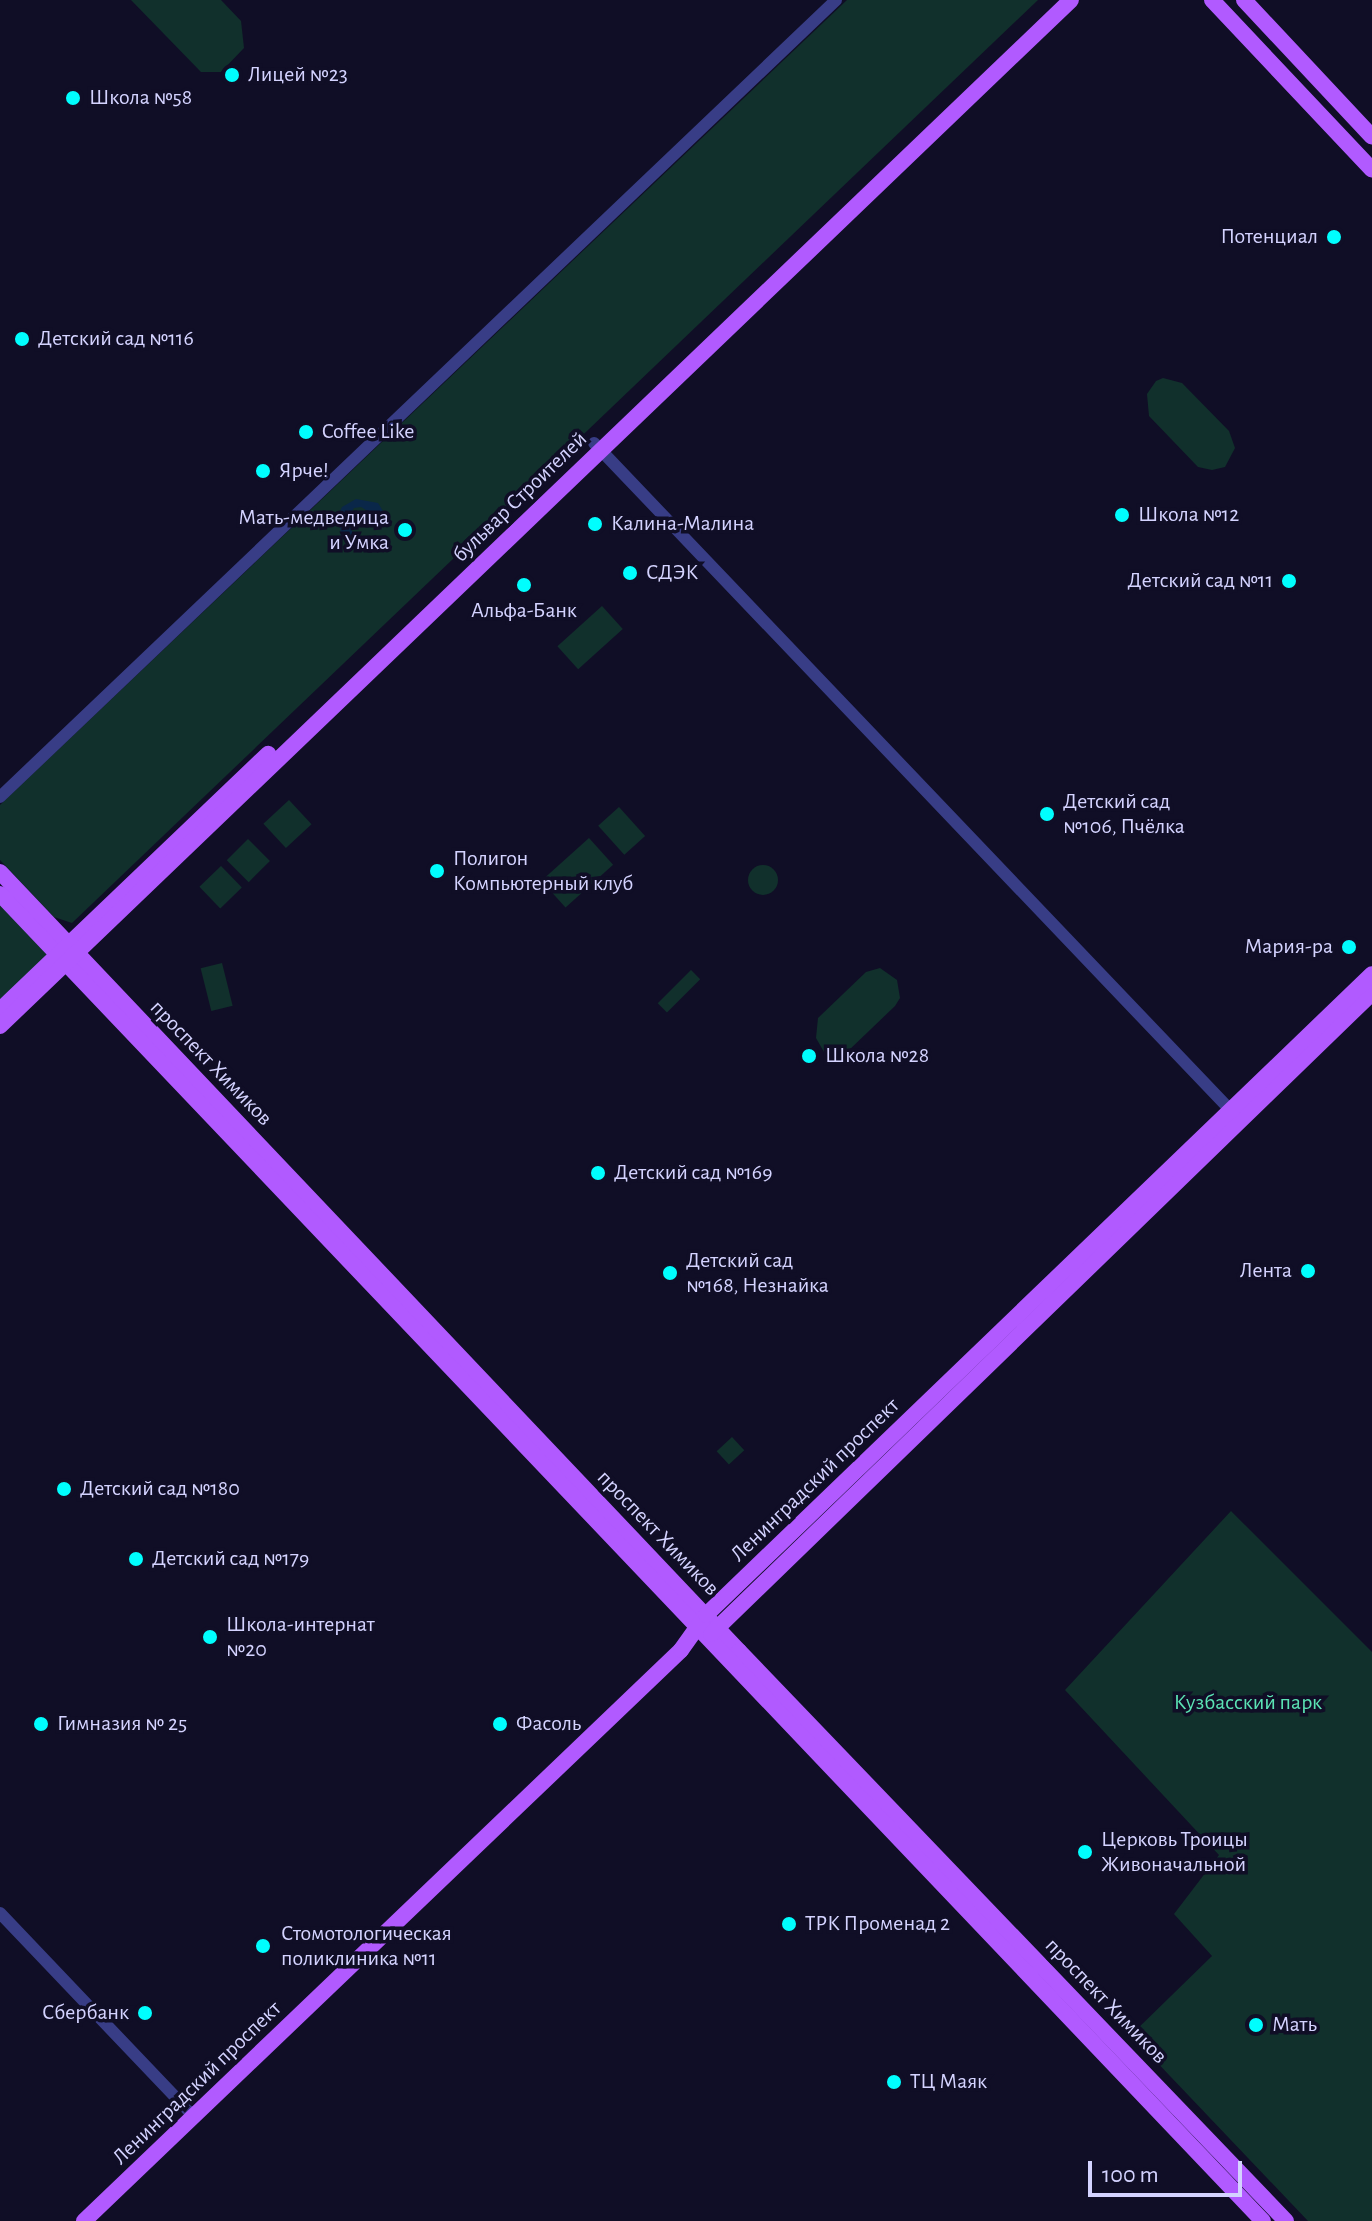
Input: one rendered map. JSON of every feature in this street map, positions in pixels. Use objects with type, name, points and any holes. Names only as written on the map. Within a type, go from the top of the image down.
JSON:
[{"type":"main road","name":"бульвар Строителей","points":[[0,1026],[67,954],[1060,0]]},
{"type":"main road","name":"бульвар Строителей","points":[[598,446],[1071,0]]},
{"type":"main road","points":[[1212,0],[1372,170]]},
{"type":"main road","points":[[1244,0],[1372,137]]},
{"type":"main road","name":"проспект Химиков","points":[[0,872],[67,954],[706,1627],[1263,2221]]},
{"type":"main road","name":"проспект Химиков","points":[[0,894],[67,954]]},
{"type":"main road","name":"бульвар Строителей","points":[[0,1010],[67,954]]},
{"type":"main road","name":"Ленинградский проспект","points":[[84,2221],[681,1650],[1228,1137],[1234,1114],[1372,974]]},
{"type":"main road","name":"Ленинградский проспект","points":[[1234,1114],[1372,993]]},
{"type":"main road","name":"проспект Химиков","points":[[706,1627],[1286,2221]]},
{"type":"street","points":[[0,797],[836,0]]},
{"type":"street","points":[[598,446],[1234,1114]]},
{"type":"street","points":[[0,1913],[194,2117]]},
{"type":"green space","points":[[131,0],[221,0],[241,21],[244,48],[221,72],[201,72]]},
{"type":"green space","points":[[847,0],[1038,0],[72,923],[54,917],[0,860],[0,805]]},
{"type":"green space","points":[[1163,378],[1182,383],[1229,431],[1235,448],[1225,467],[1212,470],[1198,467],[1149,416],[1147,394],[1156,381]]},
{"type":"green space","points":[[602,606],[623,629],[578,669],[557,646]]},
{"type":"green space","points":[[289,800],[312,824],[286,848],[263,824]]},
{"type":"green space","points":[[619,807],[645,836],[624,855],[598,826]]},
{"type":"green space","points":[[589,838],[613,865],[566,908],[541,881]]},
{"type":"green space","points":[[248,839],[270,861],[249,882],[227,860]]},
{"type":"green space","points":[[763,865],[774,869],[778,880],[774,891],[763,895],[752,891],[748,880],[752,869]]},
{"type":"green space","points":[[221,866],[242,888],[220,908],[199,887]]},
{"type":"green space","points":[[0,894],[58,955],[0,1010]]},
{"type":"green space","points":[[222,963],[233,1006],[211,1011],[201,968]]},
{"type":"green space","points":[[880,968],[897,980],[900,998],[895,1006],[847,1052],[824,1052],[816,1038],[818,1018],[866,972]]},
{"type":"green space","points":[[691,970],[700,979],[667,1012],[658,1003]]},
{"type":"green space","points":[[732,1437],[744,1450],[729,1464],[717,1451]]},
{"type":"green space","name":"Кузбасский парк","points":[[1231,1511],[1372,1652],[1372,2221],[1308,2221],[1131,2035],[1212,1956],[1174,1914],[1219,1855],[1065,1690]]},
{"type":"water","points":[[356,499],[378,503],[383,511],[376,516],[361,507],[354,508],[346,521],[355,536],[352,541],[346,542],[341,537],[339,513],[342,507]]},
{"type":"place","name":"Лицей №23","points":[[232,75]]},
{"type":"place","name":"Школа №58","points":[[73,98]]},
{"type":"place","name":"Потенциал","points":[[1334,237]]},
{"type":"place","name":"Детский сад №116","points":[[22,339]]},
{"type":"place","name":"Coffee Like","points":[[306,432]]},
{"type":"place","name":"Ярче!","points":[[263,471]]},
{"type":"place","name":"Школа №12","points":[[1122,515]]},
{"type":"place","name":"Калина-Малина","points":[[595,524]]},
{"type":"place","name":"Мать-медведица и Умка","points":[[405,530]]},
{"type":"place","name":"СДЭК","points":[[630,573]]},
{"type":"place","name":"Детский сад №11","points":[[1289,581]]},
{"type":"place","name":"Альфа-Банк","points":[[524,585]]},
{"type":"place","name":"Детский сад №106, Пчёлка","points":[[1047,814]]},
{"type":"place","name":"Полигон Компьютерный клуб","points":[[437,871]]},
{"type":"place","name":"Мария-ра","points":[[1349,947]]},
{"type":"place","name":"Школа №28","points":[[809,1056]]},
{"type":"place","name":"Детский сад №169","points":[[598,1173]]},
{"type":"place","name":"Лента","points":[[1308,1271]]},
{"type":"place","name":"Детский сад №168, Незнайка","points":[[670,1273]]},
{"type":"place","name":"Детский сад №180","points":[[64,1489]]},
{"type":"place","name":"Детский сад №179","points":[[136,1559]]},
{"type":"place","name":"Школа-интернат №20","points":[[210,1637]]},
{"type":"place","name":"Гимназия № 25","points":[[41,1724]]},
{"type":"place","name":"Фасоль","points":[[500,1724]]},
{"type":"place","name":"Церковь Троицы Живоначальной","points":[[1085,1852]]},
{"type":"place","name":"ТРК Променад 2","points":[[789,1924]]},
{"type":"place","name":"Стомотологическая поликлиника №11","points":[[263,1946]]},
{"type":"place","name":"Сбербанк","points":[[145,2013]]},
{"type":"place","name":"Мать","points":[[1256,2025]]},
{"type":"place","name":"ТЦ Маяк","points":[[894,2082]]}]
